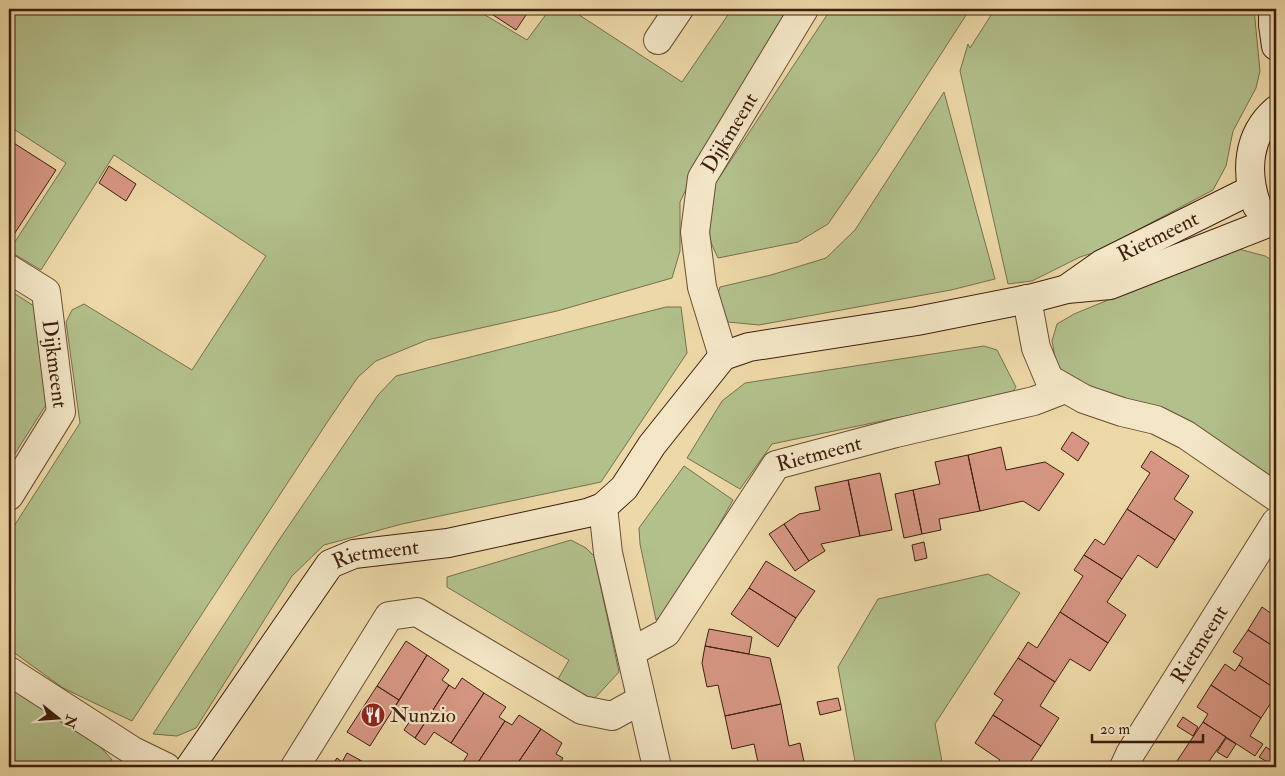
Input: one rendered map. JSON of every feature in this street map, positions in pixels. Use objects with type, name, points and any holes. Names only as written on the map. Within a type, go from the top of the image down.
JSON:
[{"type":"street","points":[[658,40],[679,9]]},
{"type":"street","name":"Dijkmeent","points":[[723,356],[702,288],[695,232],[702,178],[804,9]]},
{"type":"street","points":[[1273,9],[1276,46]]},
{"type":"street","points":[[1272,227],[1258,208],[1251,190],[1249,170],[1251,150],[1259,131],[1270,115],[1276,110]]},
{"type":"street","name":"Rietmeent","points":[[1067,289],[1102,264],[1251,190]]},
{"type":"street","name":"Rietmeent","points":[[190,767],[330,564],[354,554],[448,543],[587,513],[603,507],[624,488],[652,445],[723,356],[749,347],[917,322],[1067,289],[1110,285],[1272,227]]},
{"type":"street","name":"Dijkmeent","points":[[9,269],[46,292],[61,412],[9,496]]},
{"type":"street","points":[[1027,299],[1036,348],[1049,379],[1084,399],[1122,412],[1156,420],[1186,435],[1276,497]]},
{"type":"street","name":"Rietmeent","points":[[631,652],[666,633],[776,465],[896,433],[1034,401],[1065,389]]},
{"type":"street","points":[[603,507],[608,553],[657,767]]},
{"type":"street","name":"Rietmeent","points":[[1124,767],[1130,754],[1276,522]]},
{"type":"street","points":[[295,767],[389,616],[416,612],[582,710],[612,716],[641,700]]},
{"type":"street","points":[[9,671],[133,751],[166,767]]},
{"type":"green space","points":[[9,9],[475,9],[527,40],[550,9],[570,9],[682,82],[732,9],[790,9],[704,151],[680,202],[680,251],[672,278],[557,311],[427,340],[376,361],[358,377],[328,421],[132,721],[63,688],[9,649],[9,534],[80,423],[66,322],[72,310],[84,304],[192,370],[266,256],[114,155],[41,270],[9,251],[66,163],[9,126]]},
{"type":"green space","points":[[831,9],[970,9],[877,153],[828,224],[798,242],[718,258],[706,224],[711,190]]},
{"type":"green space","points":[[995,9],[1254,9],[1260,71],[1256,88],[1233,131],[1226,166],[1213,190],[1096,252],[1080,257],[1032,281],[1008,284],[960,71],[968,44],[970,48]]},
{"type":"green space","points":[[944,92],[995,279],[951,290],[759,325],[728,322],[714,307],[720,287],[771,275],[826,258],[855,230]]},
{"type":"green space","points":[[1235,248],[1265,256],[1276,262],[1276,485],[1154,407],[1086,387],[1066,376],[1056,362],[1052,341],[1057,324],[1074,314]]},
{"type":"green space","points":[[9,290],[34,306],[49,400],[9,463]]},
{"type":"green space","points":[[666,307],[681,307],[687,353],[601,482],[402,524],[324,545],[292,576],[196,728],[177,736],[153,734],[279,540],[378,395],[396,376]]},
{"type":"green space","points":[[984,346],[997,350],[1016,387],[1011,394],[772,444],[740,489],[687,458],[722,401],[745,383]]},
{"type":"green space","points":[[684,466],[733,500],[711,539],[656,620],[640,544],[639,528]]},
{"type":"green space","points":[[571,540],[586,548],[594,556],[619,672],[594,699],[581,694],[558,679],[569,660],[447,587],[447,577]]},
{"type":"green space","points":[[988,574],[1020,593],[935,724],[943,767],[856,767],[838,667],[878,599]]},
{"type":"green space","points":[[9,686],[97,743],[112,760],[108,767],[9,767]]},
{"type":"building","points":[[484,9],[530,9],[516,30]]},
{"type":"building","points":[[9,140],[56,170],[9,242]]},
{"type":"building","points":[[109,166],[136,184],[126,201],[99,183]]},
{"type":"building","points":[[1072,432],[1089,443],[1078,461],[1061,449]]},
{"type":"building","points":[[1001,447],[1006,470],[1045,462],[1064,474],[1039,511],[1023,501],[980,511],[968,455]]},
{"type":"building","points":[[1151,451],[1189,476],[1174,499],[1193,512],[1175,540],[1127,509],[1150,473],[1141,467]]},
{"type":"building","points":[[968,455],[980,511],[939,519],[941,530],[922,534],[913,490],[940,484],[935,462]]},
{"type":"building","points":[[880,473],[892,530],[860,536],[848,480]]},
{"type":"building","points":[[848,480],[860,536],[821,544],[825,551],[809,561],[784,524],[799,514],[820,510],[815,487]]},
{"type":"building","points":[[913,490],[922,534],[904,538],[895,494]]},
{"type":"building","points":[[1127,509],[1175,540],[1157,568],[1138,555],[1122,579],[1084,555],[1095,539],[1104,545]]},
{"type":"building","points":[[784,524],[809,561],[795,571],[769,534]]},
{"type":"building","points":[[924,542],[927,558],[915,561],[912,545]]},
{"type":"building","points":[[1084,555],[1122,579],[1107,602],[1126,615],[1108,643],[1060,612],[1083,576],[1074,570]]},
{"type":"building","points":[[766,561],[815,591],[796,618],[749,588]]},
{"type":"building","points":[[1276,585],[1276,599],[1270,595]]},
{"type":"building","points":[[749,588],[796,618],[778,647],[731,614]]},
{"type":"building","points":[[1262,607],[1272,614],[1276,608],[1276,648],[1248,630]]},
{"type":"building","points":[[1060,612],[1108,643],[1090,671],[1070,659],[1055,682],[1018,658],[1028,642],[1037,648]]},
{"type":"building","points":[[709,629],[752,637],[749,654],[705,646]]},
{"type":"building","points":[[1248,630],[1276,648],[1276,689],[1239,665],[1243,658],[1233,652]]},
{"type":"building","points":[[406,641],[427,655],[399,700],[377,686]]},
{"type":"building","points":[[705,646],[770,658],[781,704],[725,716],[718,685],[707,687],[702,663]]},
{"type":"building","points":[[427,655],[449,670],[442,680],[449,685],[415,738],[404,730],[412,718],[395,707]]},
{"type":"building","points":[[1018,658],[1055,682],[1040,706],[1059,718],[1041,746],[993,715],[1003,700],[994,694]]},
{"type":"building","points":[[1225,664],[1235,671],[1239,665],[1276,689],[1276,704],[1272,701],[1261,718],[1211,685]]},
{"type":"building","points":[[462,678],[484,693],[451,743],[434,732],[425,745],[415,738],[449,685],[455,689]]},
{"type":"building","points":[[1211,685],[1261,718],[1250,736],[1263,744],[1255,756],[1203,722],[1208,714],[1197,707]]},
{"type":"building","points":[[377,686],[399,700],[370,746],[347,732]]},
{"type":"building","points":[[484,693],[506,707],[499,717],[505,721],[475,767],[460,767],[468,754],[451,743]]},
{"type":"building","points":[[838,698],[841,710],[820,715],[817,702]]},
{"type":"building","points":[[781,704],[789,746],[800,743],[804,762],[778,767],[759,767],[754,744],[732,749],[725,716]]},
{"type":"building","points":[[519,715],[541,729],[515,767],[475,767],[505,721],[512,725]]},
{"type":"building","points":[[993,715],[1041,746],[1027,767],[995,767],[1000,760],[975,743]]},
{"type":"building","points":[[1183,717],[1198,727],[1193,736],[1177,726]]},
{"type":"building","points":[[1203,722],[1226,737],[1205,767],[1173,767]]},
{"type":"building","points":[[541,729],[562,743],[556,754],[563,758],[557,767],[515,767]]},
{"type":"building","points":[[1226,738],[1236,744],[1227,758],[1217,752]]},
{"type":"building","points":[[1266,747],[1275,753],[1269,763],[1259,757]]},
{"type":"building","points":[[347,753],[360,760],[356,767],[350,767],[342,762]]},
{"type":"building","points":[[337,758],[342,762],[350,767],[331,767]]},
{"type":"building","points":[[360,760],[370,767],[356,767]]},
{"type":"building","points":[[804,762],[805,767],[778,767]]},
{"type":"place","name":"Nunzio","points":[[373,715]]}]
